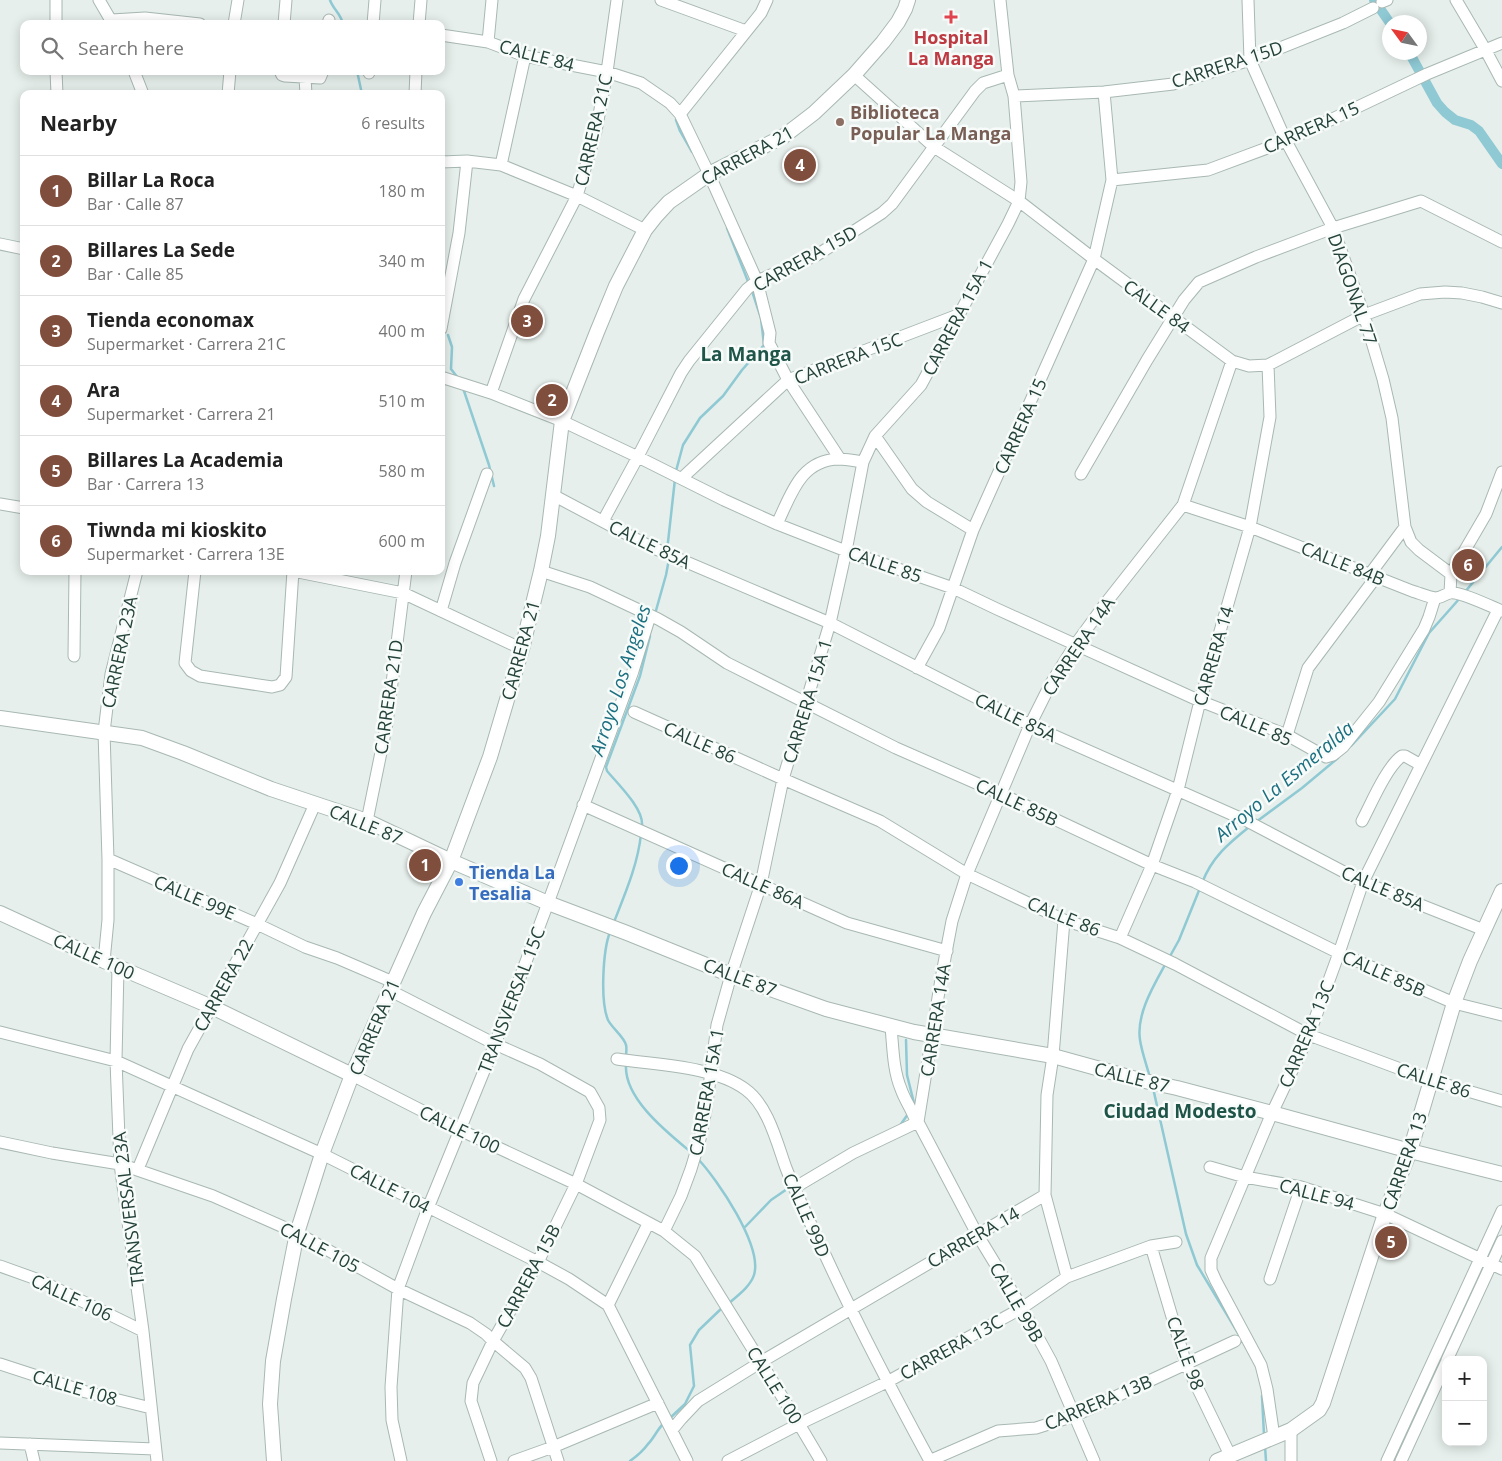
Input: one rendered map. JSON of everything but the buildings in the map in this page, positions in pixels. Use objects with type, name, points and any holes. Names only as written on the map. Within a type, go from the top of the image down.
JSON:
[{"type":"street","points":[[56,0],[56,20]]},
{"type":"street","points":[[95,0],[100,0],[111,20]]},
{"type":"street","points":[[235,20],[238,0]]},
{"type":"street","points":[[284,20],[286,0]]},
{"type":"street","points":[[374,20],[376,0]]},
{"type":"street","points":[[418,20],[421,0]]},
{"type":"street","points":[[488,42],[492,0]]},
{"type":"street","name":"CARRERA 21C","points":[[490,393],[524,300],[577,196],[596,131],[607,72],[617,0]]},
{"type":"street","points":[[661,0],[746,32]]},
{"type":"street","points":[[767,0],[761,13],[680,114],[709,174],[770,333],[769,343],[788,380],[840,459]]},
{"type":"street","name":"CARRERA 21","points":[[274,1461],[270,1423],[273,1361],[297,1234],[322,1154],[352,1075],[424,912],[452,860],[490,757],[522,649],[542,571],[562,421],[616,286],[645,230],[669,202],[709,174],[784,136],[814,113],[854,75],[883,42],[898,22],[908,0]]},
{"type":"street","points":[[1000,0],[1008,75],[1014,96],[1021,182],[1019,201]]},
{"type":"street","name":"DIAGONAL 77","points":[[1248,0],[1250,60],[1286,141],[1332,228],[1364,315],[1383,379],[1392,418],[1405,527],[1411,542],[1451,574]]},
{"type":"street","points":[[1456,0],[1486,49],[1502,81]]},
{"type":"street","name":"CARRERA 15D","points":[[1014,96],[1104,92],[1173,84],[1250,60],[1343,23],[1380,3]]},
{"type":"street","points":[[128,20],[145,18],[163,20]]},
{"type":"street","name":"CALLE 84","points":[[445,36],[488,42],[525,56],[607,72],[641,83],[670,102],[680,114]]},
{"type":"street","name":"CARRERA 15","points":[[1112,180],[1208,170],[1286,141],[1423,76],[1502,43]]},
{"type":"street","points":[[501,165],[525,56]]},
{"type":"street","points":[[56,75],[57,90]]},
{"type":"street","points":[[136,75],[141,90]]},
{"type":"street","points":[[228,90],[230,75]]},
{"type":"street","points":[[282,75],[305,78],[320,78],[321,75]]},
{"type":"street","points":[[414,90],[416,75]]},
{"type":"street","name":"CALLE 84","points":[[854,75],[934,147],[1019,201],[1232,361],[1249,366],[1268,365],[1364,315],[1420,294],[1445,292],[1482,297],[1502,303]]},
{"type":"street","name":"CARRERA 15D","points":[[606,516],[681,373],[752,285],[817,255],[882,213],[892,204],[975,91],[983,83],[1008,75]]},
{"type":"street","points":[[305,78],[306,90]]},
{"type":"street","name":"CARRERA 15","points":[[921,670],[939,628],[973,530],[1094,259],[1112,180],[1104,92]]},
{"type":"street","points":[[445,308],[459,233],[467,161]]},
{"type":"street","points":[[445,162],[467,161],[501,165],[577,196],[645,230]]},
{"type":"street","name":"CARRERA 15A 1","points":[[664,1232],[681,1196],[696,1154],[706,1110],[717,1024],[731,974],[761,884],[783,779],[830,623],[846,551],[862,462],[876,436],[920,385],[1019,201]]},
{"type":"street","points":[[1081,474],[1142,368],[1184,300],[1199,282],[1256,257],[1332,228],[1420,201],[1502,242]]},
{"type":"street","points":[[0,244],[20,248]]},
{"type":"street","name":"CARRERA 15C","points":[[677,476],[788,380],[958,315]]},
{"type":"street","name":"CARRERA 14A","points":[[916,1120],[952,921],[967,874],[1030,725],[1050,685],[1075,645],[1105,604],[1183,505],[1232,361]]},
{"type":"street","name":"CARRERA 14","points":[[1120,938],[1152,865],[1178,790],[1200,701],[1250,527],[1270,417],[1268,365]]},
{"type":"street","name":"CALLE 85","points":[[445,378],[490,393],[562,421],[636,460],[677,476],[777,524],[846,551],[953,588],[1200,701],[1287,736],[1326,758],[1343,747],[1379,702],[1424,629],[1435,598]]},
{"type":"street","points":[[876,436],[912,489],[927,502],[973,530]]},
{"type":"street","points":[[777,524],[800,477],[813,467],[824,462],[840,459],[862,462]]},
{"type":"street","points":[[1453,593],[1451,574],[1486,514],[1502,472]]},
{"type":"street","points":[[440,610],[487,474]]},
{"type":"street","name":"CALLE 85A","points":[[553,495],[606,516],[668,554],[830,623],[1030,725],[1247,821],[1363,882],[1484,930]]},
{"type":"street","points":[[0,504],[20,507]]},
{"type":"street","name":"CALLE 84B","points":[[1183,505],[1250,527],[1435,598]]},
{"type":"street","points":[[1287,736],[1308,668],[1405,527]]},
{"type":"street","name":"CALLE 85B","points":[[542,571],[590,587],[653,617],[681,632],[727,663],[896,748],[1001,794],[1152,865],[1195,882],[1339,953],[1454,1004],[1502,1015]]},
{"type":"street","points":[[74,656],[75,575]]},
{"type":"street","name":"CARRERA 23A","points":[[104,732],[111,674],[136,575]]},
{"type":"street","points":[[195,575],[185,663],[191,671],[200,676],[272,687],[280,685],[286,677],[293,575]]},
{"type":"street","points":[[313,575],[403,593],[522,649]]},
{"type":"street","name":"CARRERA 21D","points":[[367,821],[387,723],[405,575]]},
{"type":"street","points":[[1435,598],[1453,593],[1472,598],[1500,611]]},
{"type":"street","name":"CARRERA 13C","points":[[1272,1438],[1267,1389],[1262,1365],[1216,1281],[1211,1270],[1211,1258],[1272,1114],[1309,1035],[1363,882],[1500,611]]},
{"type":"street","name":"TRANSVERSAL 15C","points":[[401,1461],[392,1420],[391,1387],[398,1289],[428,1208],[495,1044],[653,617]]},
{"type":"street","name":"CALLE 86","points":[[634,712],[880,821],[967,874],[1064,920],[1120,938],[1161,957],[1309,1035],[1430,1080],[1502,1101]]},
{"type":"street","name":"CALLE 87","points":[[0,718],[142,738],[271,789],[367,821],[548,903],[826,1009],[903,1029],[1053,1056],[1410,1152],[1502,1174]]},
{"type":"street","points":[[104,732],[108,859],[108,920],[104,961]]},
{"type":"street","points":[[1362,821],[1386,776],[1398,759],[1405,756],[1421,765]]},
{"type":"street","name":"CARRERA 22","points":[[138,1169],[188,1049],[280,883],[314,804]]},
{"type":"street","name":"CALLE 86A","points":[[583,805],[847,923],[947,951]]},
{"type":"street","name":"CALLE 99E","points":[[108,859],[305,947],[337,958],[495,1044],[540,1064],[590,1092]]},
{"type":"street","name":"CARRERA 13","points":[[1224,1458],[1291,1430],[1319,1410],[1324,1403],[1385,1214],[1410,1152],[1454,1004],[1470,961],[1502,891]]},
{"type":"street","name":"CALLE 100","points":[[0,914],[212,1007],[460,1130],[576,1184],[664,1232],[695,1256],[821,1461]]},
{"type":"street","points":[[1064,920],[1053,1056],[1047,1095],[1045,1195],[1067,1277]]},
{"type":"street","name":"TRANSVERSAL 23A","points":[[118,967],[116,1061],[120,1164],[143,1332],[156,1455]]},
{"type":"street","name":"CALLE 99B","points":[[903,1029],[896,1071],[900,1088],[907,1104],[977,1234],[1022,1308],[1051,1361],[1094,1461]]},
{"type":"street","name":"CALLE 104","points":[[0,1032],[116,1061],[322,1154],[569,1279],[608,1305],[687,1461]]},
{"type":"street","name":"CALLE 99D","points":[[617,1060],[648,1062],[732,1080],[748,1090],[763,1107],[792,1183],[850,1310],[930,1461]]},
{"type":"street","name":"CARRERA 15B","points":[[491,1461],[471,1401],[473,1383],[493,1341],[538,1262],[576,1184],[600,1120],[599,1108],[590,1092]]},
{"type":"street","points":[[792,1183],[892,1135],[916,1120]]},
{"type":"street","name":"CALLE 105","points":[[0,1142],[120,1164],[213,1196],[297,1234],[398,1289],[470,1323],[526,1368],[558,1461]]},
{"type":"street","name":"CALLE 94","points":[[1210,1167],[1246,1177],[1301,1187],[1385,1214],[1497,1266]]},
{"type":"street","points":[[1270,1279],[1301,1187]]},
{"type":"street","name":"CARRERA 14","points":[[671,1429],[698,1401],[1045,1195]]},
{"type":"street","points":[[1388,1461],[1502,1210]]},
{"type":"street","points":[[608,1305],[648,1224]]},
{"type":"street","name":"CARRERA 13C","points":[[728,1461],[799,1424],[887,1382],[1022,1308],[1067,1277],[1151,1246],[1176,1242]]},
{"type":"street","points":[[1449,1356],[1497,1266],[1502,1242]]},
{"type":"street","name":"CALLE 98","points":[[1151,1246],[1186,1364],[1224,1458]]},
{"type":"street","name":"CALLE 106","points":[[0,1266],[39,1280],[143,1332]]},
{"type":"street","name":"CARRERA 13B","points":[[930,1461],[998,1431],[1036,1428],[1074,1416],[1235,1341]]},
{"type":"street","name":"CALLE 108","points":[[0,1364],[86,1392],[151,1408]]},
{"type":"street","points":[[1401,1461],[1442,1370]]},
{"type":"street","points":[[514,1461],[553,1447],[658,1403]]},
{"type":"street","points":[[1291,1430],[1291,1461]]},
{"type":"street","points":[[0,1443],[156,1455]]},
{"type":"street","points":[[30,1444],[34,1461]]},
{"type":"waterway","points":[[330,0],[342,20]]},
{"type":"waterway","points":[[1374,0],[1384,15]]},
{"type":"waterway","points":[[1413,60],[1437,103],[1455,120],[1471,125],[1479,131],[1502,164]]},
{"type":"waterway","points":[[358,75],[361,90]]},
{"type":"waterway","points":[[676,120],[692,152]]},
{"type":"waterway","name":"Arroyo Los Angeles","points":[[727,228],[749,284]]},
{"type":"waterway","name":"Arroyo Los Angeles","points":[[676,471],[683,445],[700,418],[723,396],[764,345],[761,318],[752,291]]},
{"type":"waterway","points":[[448,335],[452,347],[451,369],[458,378]]},
{"type":"waterway","points":[[463,388],[489,465],[494,486]]},
{"type":"waterway","name":"Arroyo Los Angeles","points":[[667,551],[675,479]]},
{"type":"waterway","name":"Arroyo La Esmeralda","points":[[1465,592],[1502,547]]},
{"type":"waterway","name":"Arroyo Los Angeles","points":[[655,614],[669,559]]},
{"type":"waterway","name":"Arroyo La Esmeralda","points":[[1351,746],[1395,699],[1429,633],[1460,598]]},
{"type":"waterway","name":"Arroyo Los Angeles","points":[[642,826],[642,819],[635,805],[607,771],[606,767],[640,676],[650,636]]},
{"type":"waterway","name":"Arroyo La Esmeralda","points":[[1256,822],[1338,758]]},
{"type":"waterway","name":"Arroyo La Esmeralda","points":[[1202,883],[1216,858],[1249,827]]},
{"type":"waterway","name":"Arroyo Los Angeles","points":[[614,922],[634,868],[641,834]]},
{"type":"waterway","name":"Arroyo La Esmeralda","points":[[1169,958],[1179,940],[1200,888]]},
{"type":"waterway","name":"Arroyo Los Angeles","points":[[610,932],[604,963],[604,1001],[608,1020],[625,1042],[626,1057]]},
{"type":"waterway","name":"Arroyo La Esmeralda","points":[[1150,1078],[1143,1055],[1139,1030],[1147,1000],[1166,963]]},
{"type":"waterway","points":[[906,1040],[907,1075],[913,1105]]},
{"type":"waterway","name":"Arroyo Los Angeles","points":[[626,1065],[627,1078],[640,1103],[671,1136],[692,1153]]},
{"type":"waterway","name":"Arroyo La Esmeralda","points":[[1153,1088],[1186,1234],[1197,1265],[1238,1333]]},
{"type":"waterway","points":[[901,1124],[908,1114]]},
{"type":"waterway","name":"Arroyo Los Angeles","points":[[698,1159],[726,1197],[752,1247],[755,1263],[754,1275],[743,1291],[728,1304]]},
{"type":"waterway","points":[[745,1227],[771,1200],[790,1187]]},
{"type":"waterway","name":"Arroyo Los Angeles","points":[[669,1419],[685,1404],[694,1386],[690,1345],[699,1330],[723,1307]]},
{"type":"waterway","name":"Arroyo La Esmeralda","points":[[1262,1396],[1264,1435]]},
{"type":"waterway","name":"Arroyo Los Angeles","points":[[630,1461],[644,1449],[663,1424]]},
{"type":"waterway","name":"Arroyo La Esmeralda","points":[[1265,1446],[1266,1461]]},
{"type":"place","name":"Hospital La Manga","points":[[951,17]]},
{"type":"place","name":"Biblioteca Popular La Manga","points":[[840,122]]},
{"type":"place","name":"Ara","points":[[800,165]]},
{"type":"place","name":"Tienda economax","points":[[527,321]]},
{"type":"place","name":"Billares La Sede","points":[[552,400]]},
{"type":"place","name":"Tiwnda mi kioskito","points":[[1468,565]]},
{"type":"place","name":"Billar La Roca","points":[[425,865]]},
{"type":"place","name":"Tienda La Tesalia","points":[[459,882]]},
{"type":"place","name":"Billares La Academia","points":[[1391,1242]]},
{"type":"district","name":"La Manga","points":[[746,354]]},
{"type":"district","name":"Ciudad Modesto","points":[[1180,1111]]}]
